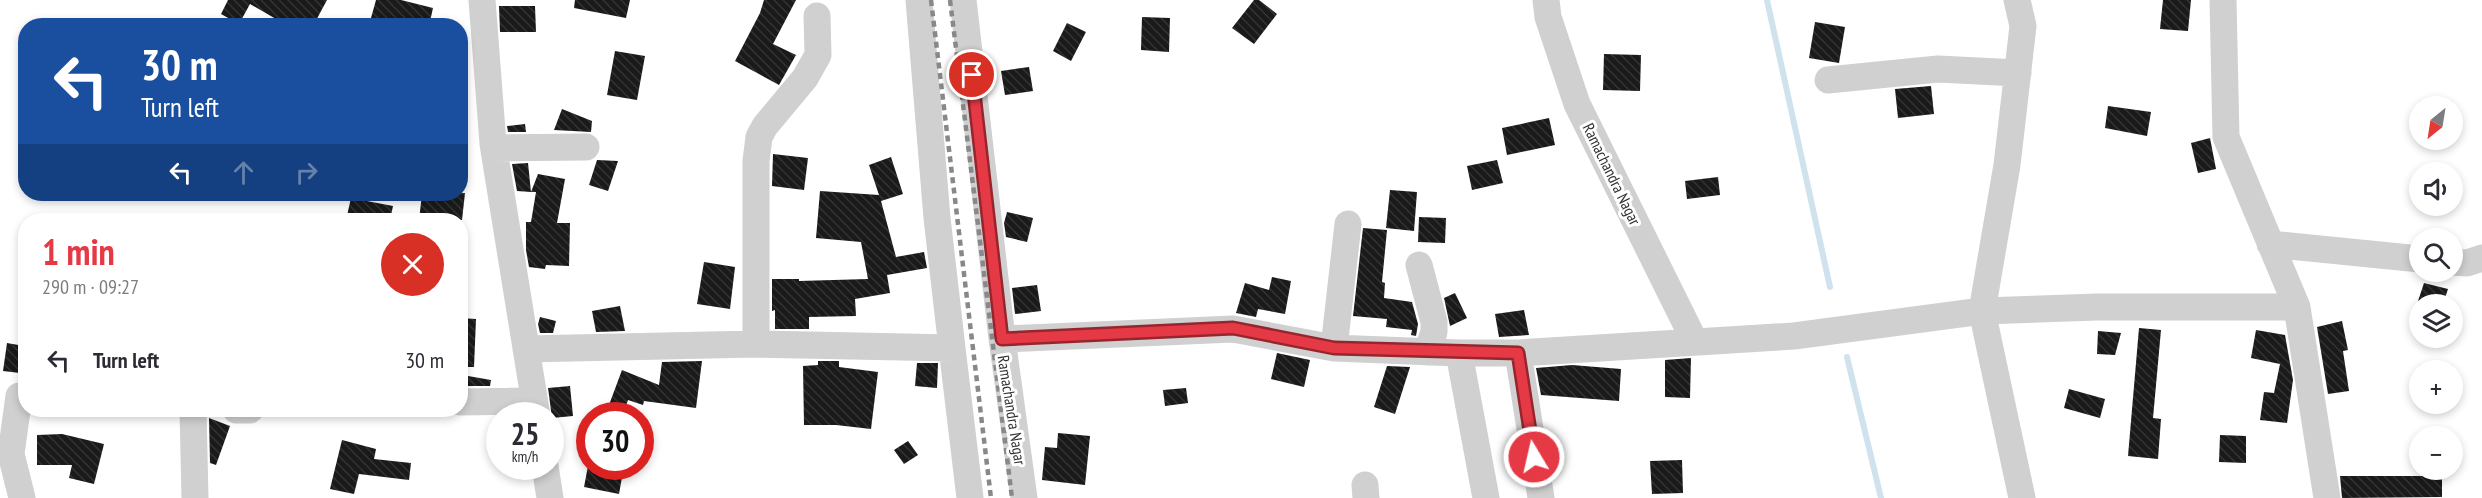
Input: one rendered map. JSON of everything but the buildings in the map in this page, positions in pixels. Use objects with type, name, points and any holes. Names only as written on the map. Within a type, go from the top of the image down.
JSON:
[{"type":"street","points":[[479,0],[494,148],[535,402]]},
{"type":"street","points":[[919,0],[937,218],[970,498]]},
{"type":"street","name":"Ramachandra Nagar","points":[[963,0],[1002,339],[1024,498]]},
{"type":"street","name":"Ramachandra Nagar","points":[[1546,0],[1548,17],[1577,104],[1695,342]]},
{"type":"street","points":[[2017,0],[2023,26],[2018,72],[2007,165],[1982,311],[2022,498]]},
{"type":"street","points":[[2223,0],[2226,137],[2297,307],[2327,498]]},
{"type":"street","points":[[756,344],[756,161],[759,137],[765,126],[805,78],[818,55],[817,16]]},
{"type":"street","points":[[1828,80],[1938,69],[2018,72]]},
{"type":"street","points":[[494,148],[586,147]]},
{"type":"street","points":[[1334,348],[1348,224]]},
{"type":"street","points":[[2270,244],[2409,258]]},
{"type":"street","points":[[2463,263],[2482,258]]},
{"type":"street","points":[[1419,266],[1434,322],[1434,332],[1427,352]]},
{"type":"street","points":[[1002,339],[1233,328],[1334,348],[1518,353],[1794,336],[1982,311],[2109,307],[2297,307]]},
{"type":"street","points":[[526,349],[756,344],[952,348]]},
{"type":"street","points":[[1459,353],[1486,498]]},
{"type":"street","points":[[1518,353],[1541,498]]},
{"type":"street","points":[[15,395],[11,454],[22,498]]},
{"type":"street","points":[[468,403],[486,404]]},
{"type":"street","points":[[194,417],[195,498]]},
{"type":"street","points":[[547,480],[550,498]]},
{"type":"waterway","points":[[1767,0],[1830,287]]},
{"type":"waterway","points":[[1847,357],[1881,498]]},
{"type":"railway","points":[[931,0],[991,498]]},
{"type":"railway","points":[[950,0],[1012,498]]},
{"type":"route","points":[[972,75],[1002,339],[1233,328],[1334,348],[1518,353],[1534,457]]}]
